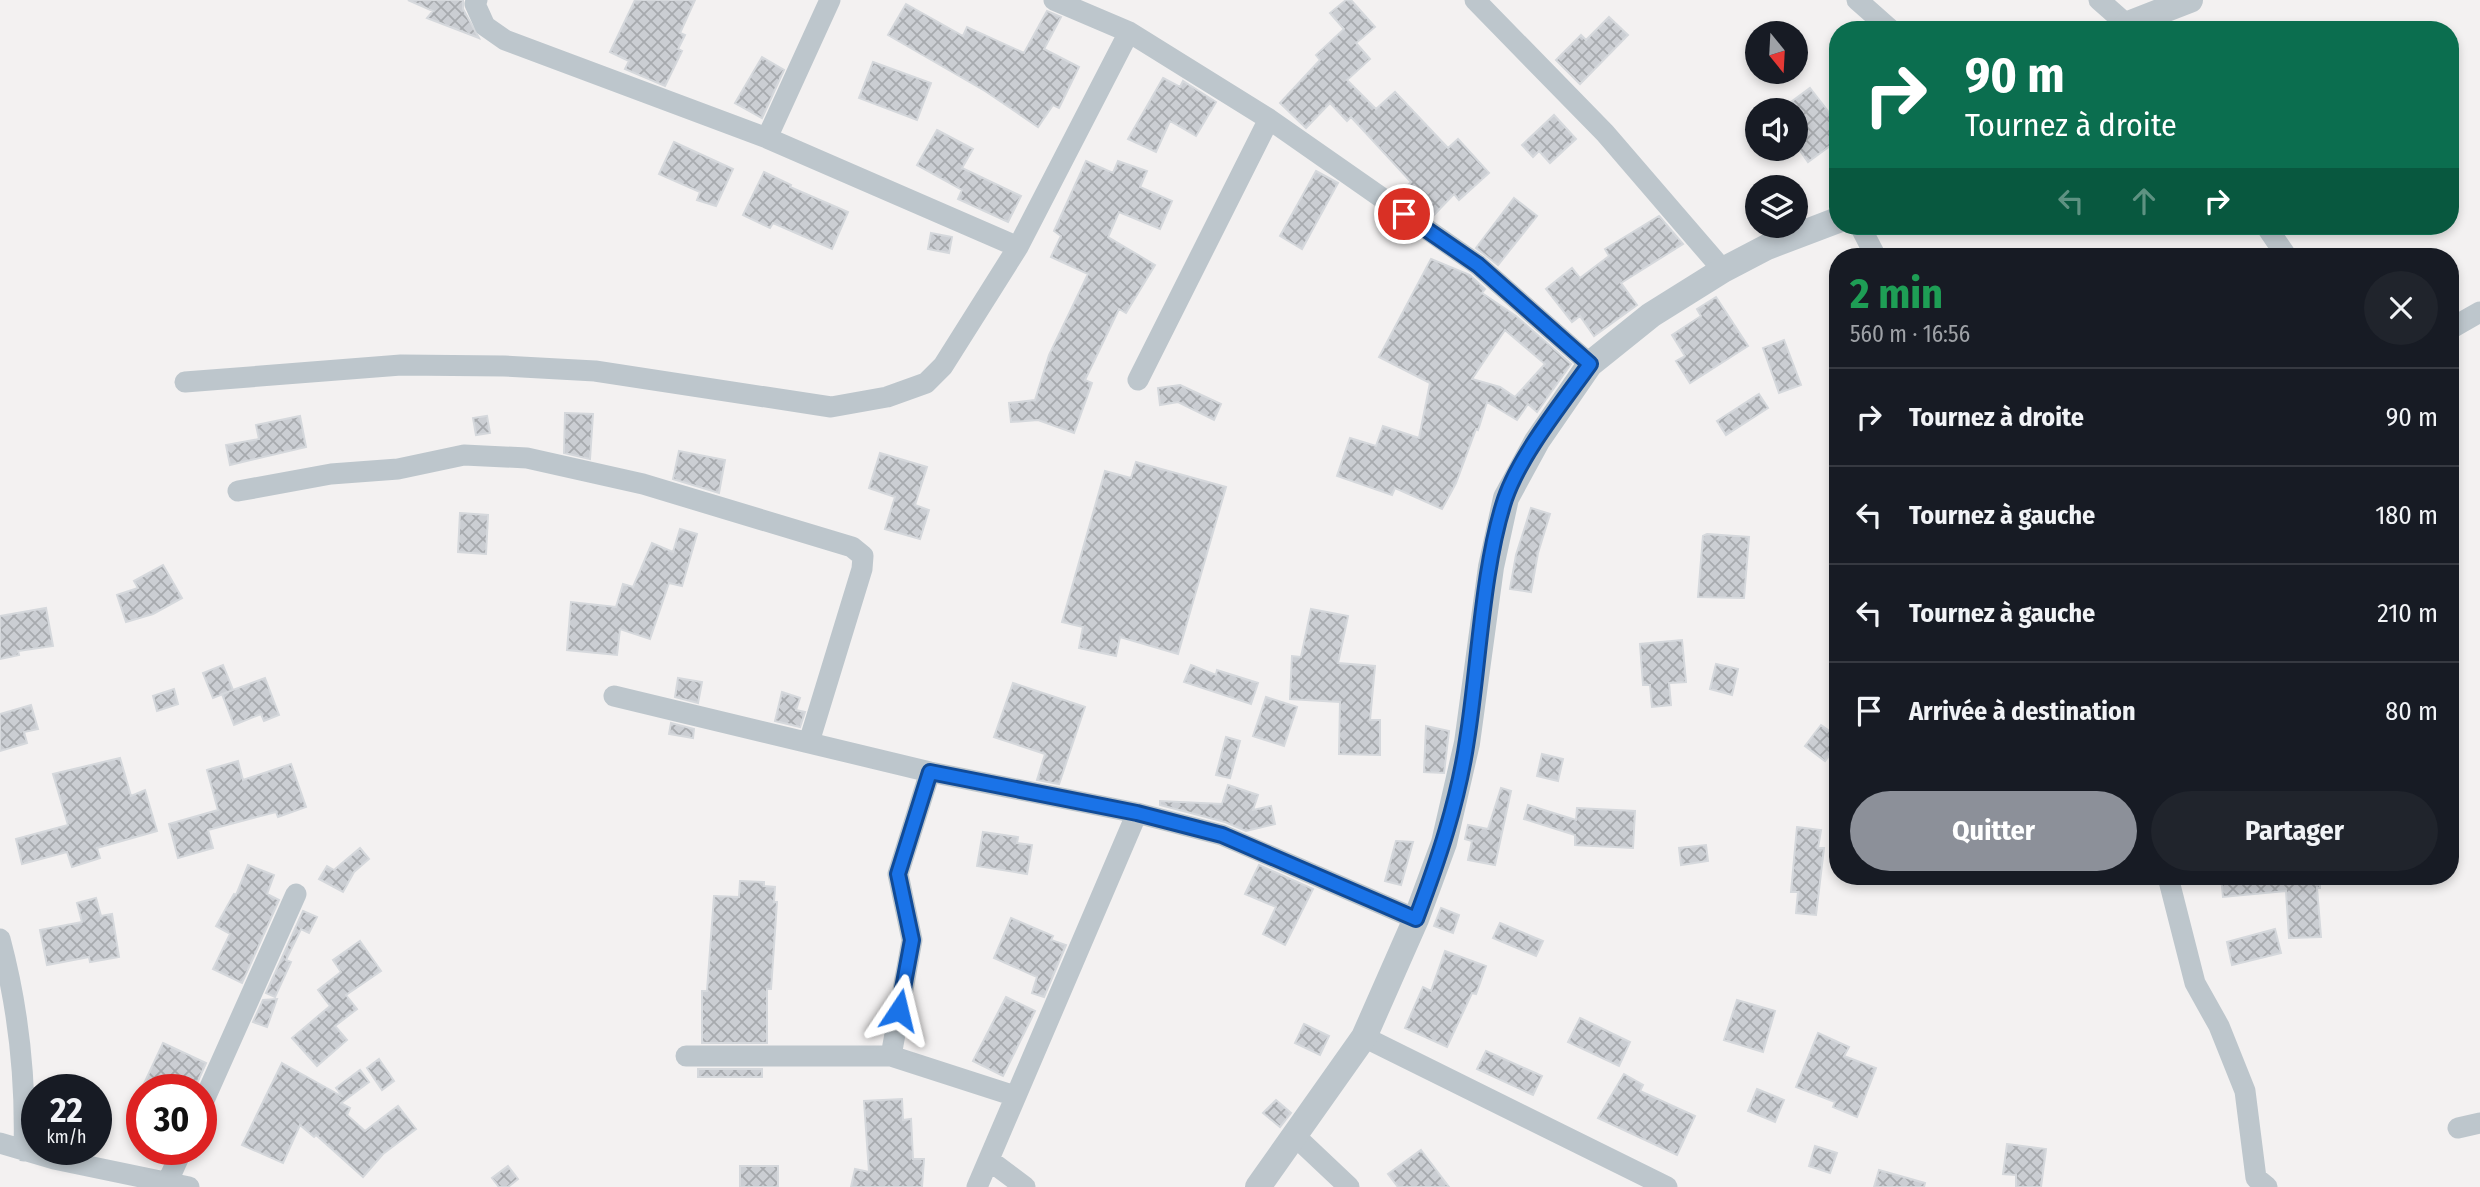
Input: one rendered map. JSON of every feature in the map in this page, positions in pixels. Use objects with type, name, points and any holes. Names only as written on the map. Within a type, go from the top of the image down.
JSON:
[{"type":"street","points":[[477,0],[475,4],[485,26],[505,40],[767,138],[1018,247]]},
{"type":"street","points":[[767,138],[830,0]]},
{"type":"street","points":[[1054,0],[1129,32],[1269,119],[1347,177],[1478,265],[1590,364]]},
{"type":"street","points":[[1475,0],[1605,133],[1723,270]]},
{"type":"street","points":[[1857,0],[1881,21]]},
{"type":"street","points":[[2099,0],[2121,21]]},
{"type":"street","points":[[2144,21],[2190,0]]},
{"type":"street","points":[[185,382],[401,365],[504,366],[595,371],[831,407],[887,397],[926,383],[943,366],[1018,247],[1129,32]]},
{"type":"street","points":[[1139,380],[1269,119]]},
{"type":"street","points":[[1258,1187],[1364,1037],[1416,919],[1444,843],[1467,743],[1491,567],[1506,498],[1537,440],[1590,364],[1651,315],[1723,270],[1767,247],[1829,223]]},
{"type":"street","points":[[2459,324],[2480,312]]},
{"type":"street","points":[[238,491],[331,474],[398,470],[464,455],[527,458],[643,484],[852,547],[863,556],[862,569],[809,741]]},
{"type":"street","points":[[614,696],[930,772],[1137,813],[1222,835],[1416,919]]},
{"type":"street","points":[[891,1056],[912,940],[898,874],[930,772]]},
{"type":"street","points":[[977,1187],[1137,813]]},
{"type":"street","points":[[2170,885],[2195,983],[2219,1026],[2245,1091],[2256,1178],[2267,1187]]},
{"type":"street","points":[[216,1074],[296,894]]},
{"type":"street","points":[[1,947],[20,1032],[24,1074]]},
{"type":"street","points":[[1364,1037],[1667,1187]]},
{"type":"street","points":[[686,1056],[891,1056],[1015,1097]]},
{"type":"street","points":[[2458,1128],[2480,1123]]},
{"type":"street","points":[[1295,1136],[1349,1187]]},
{"type":"street","points":[[0,1143],[21,1150]]},
{"type":"street","points":[[989,1160],[1025,1187]]},
{"type":"street","points":[[82,1165],[179,1184],[181,1165]]},
{"type":"building","points":[[408,0],[463,0],[463,9],[479,38],[427,18],[433,11]]},
{"type":"building","points":[[635,0],[695,0],[680,33],[685,35],[678,49],[682,51],[665,86],[625,69],[629,61],[610,52]]},
{"type":"building","points":[[1346,0],[1351,0],[1375,27],[1356,43],[1370,59],[1347,80],[1376,109],[1395,92],[1448,148],[1458,139],[1489,173],[1459,200],[1454,194],[1432,217],[1404,189],[1411,182],[1351,117],[1347,121],[1330,103],[1306,128],[1280,103],[1320,60],[1316,55],[1344,29],[1330,13]]},
{"type":"building","points":[[906,4],[963,36],[967,27],[1024,53],[1047,11],[1061,17],[1044,49],[1079,67],[1059,108],[1053,105],[1038,127],[985,91],[888,35]]},
{"type":"building","points":[[1609,17],[1628,35],[1580,84],[1556,60],[1581,35],[1586,40]]},
{"type":"building","points":[[762,57],[784,70],[762,118],[735,103]]},
{"type":"building","points":[[873,62],[931,83],[917,120],[859,98]]},
{"type":"building","points":[[1163,78],[1180,87],[1183,81],[1216,102],[1196,136],[1170,121],[1156,152],[1128,139]]},
{"type":"building","points":[[1810,88],[1829,112],[1829,147],[1808,162],[1808,98],[1796,98]]},
{"type":"building","points":[[1554,115],[1576,139],[1550,163],[1539,151],[1533,157],[1522,145]]},
{"type":"building","points":[[937,130],[973,149],[962,168],[1021,196],[1008,222],[958,199],[962,190],[917,165]]},
{"type":"building","points":[[674,142],[733,169],[716,206],[697,200],[700,192],[659,174]]},
{"type":"building","points":[[1086,161],[1113,173],[1118,161],[1147,171],[1140,187],[1172,201],[1160,229],[1119,212],[1108,237],[1155,265],[1126,313],[1119,309],[1085,380],[1092,383],[1074,433],[1038,420],[1011,422],[1009,403],[1035,400],[1049,355],[1088,274],[1051,257],[1061,236],[1054,231]]},
{"type":"building","points":[[1316,171],[1338,183],[1302,249],[1280,236]]},
{"type":"building","points":[[764,172],[791,185],[790,187],[848,212],[832,249],[773,223],[770,228],[743,215]]},
{"type":"building","points":[[1514,198],[1537,216],[1498,265],[1476,248]]},
{"type":"building","points":[[1659,216],[1683,244],[1621,283],[1637,305],[1594,336],[1580,316],[1572,322],[1546,289],[1572,268],[1580,278],[1609,256],[1605,249]]},
{"type":"building","points":[[931,233],[952,237],[949,253],[928,249]]},
{"type":"building","points":[[1431,259],[1470,275],[1485,289],[1482,293],[1516,316],[1571,364],[1537,412],[1528,404],[1517,420],[1487,402],[1456,483],[1442,509],[1395,488],[1392,495],[1337,476],[1350,438],[1376,446],[1383,426],[1419,438],[1430,383],[1379,357]],"holes":[[[1505,330],[1545,364],[1515,397],[1500,387],[1472,379]]]},
{"type":"building","points":[[1716,297],[1748,346],[1690,383],[1676,361],[1685,356],[1672,335],[1701,316],[1697,309]]},
{"type":"building","points":[[1784,340],[1801,385],[1779,393],[1763,348]]},
{"type":"building","points":[[1180,385],[1221,404],[1214,420],[1178,402],[1160,405],[1158,388]]},
{"type":"building","points":[[1759,394],[1768,408],[1726,435],[1717,421]]},
{"type":"building","points":[[565,413],[593,414],[590,459],[564,453]]},
{"type":"building","points":[[300,416],[306,447],[230,465],[226,445],[259,439],[256,425]]},
{"type":"building","points":[[487,416],[490,433],[476,435],[473,418]]},
{"type":"building","points":[[679,451],[725,460],[719,493],[673,479]]},
{"type":"building","points":[[880,453],[927,467],[915,505],[929,510],[920,539],[885,529],[895,497],[869,488]]},
{"type":"building","points":[[1136,462],[1226,487],[1178,654],[1120,637],[1116,656],[1079,648],[1083,627],[1062,622],[1105,471],[1131,478]]},
{"type":"building","points":[[1531,508],[1550,514],[1538,553],[1531,592],[1510,589],[1516,555]]},
{"type":"building","points":[[460,513],[488,515],[486,554],[458,552]]},
{"type":"building","points":[[680,529],[697,534],[682,586],[669,583],[650,639],[620,629],[617,655],[567,650],[571,602],[616,607],[623,584],[633,587],[652,543],[673,552]]},
{"type":"building","points":[[1703,536],[1749,537],[1744,598],[1698,597]]},
{"type":"building","points":[[163,565],[182,598],[153,614],[126,622],[117,595],[138,588],[134,581]]},
{"type":"building","points":[[46,608],[53,646],[18,651],[19,655],[0,659],[0,616]]},
{"type":"building","points":[[1311,609],[1348,616],[1338,663],[1375,666],[1370,720],[1380,720],[1380,755],[1339,754],[1340,702],[1290,699],[1292,656],[1301,657]]},
{"type":"building","points":[[1682,640],[1686,682],[1669,683],[1671,705],[1652,707],[1650,685],[1643,685],[1640,644]]},
{"type":"building","points":[[1716,664],[1738,669],[1732,695],[1710,689]]},
{"type":"building","points":[[223,665],[233,690],[213,698],[203,673]]},
{"type":"building","points":[[1191,665],[1216,675],[1217,670],[1258,683],[1251,704],[1184,682]]},
{"type":"building","points":[[265,678],[279,715],[264,721],[261,714],[234,725],[222,694]]},
{"type":"building","points":[[678,678],[702,682],[698,703],[675,697]]},
{"type":"building","points":[[1013,683],[1085,707],[1059,784],[1037,780],[1045,754],[994,737]]},
{"type":"building","points":[[174,689],[178,704],[157,711],[153,696]]},
{"type":"building","points":[[782,692],[800,698],[796,710],[805,712],[800,727],[775,721]]},
{"type":"building","points":[[1266,697],[1297,707],[1284,746],[1253,736]]},
{"type":"building","points":[[31,705],[38,729],[24,732],[27,743],[0,751],[0,714]]},
{"type":"building","points":[[671,723],[694,729],[693,738],[669,734]]},
{"type":"building","points":[[1821,725],[1829,731],[1829,756],[1825,761],[1805,746]]},
{"type":"building","points":[[1426,726],[1449,731],[1444,773],[1424,772]]},
{"type":"building","points":[[1226,737],[1240,741],[1230,778],[1216,775]]},
{"type":"building","points":[[1542,754],[1563,759],[1558,781],[1537,776]]},
{"type":"building","points":[[120,758],[131,796],[145,790],[157,831],[97,848],[100,858],[72,867],[67,852],[22,864],[16,839],[68,825],[53,774]]},
{"type":"building","points":[[238,761],[243,780],[291,764],[306,807],[278,817],[276,812],[208,830],[213,848],[178,858],[169,824],[218,810],[207,770]]},
{"type":"building","points":[[1228,785],[1258,795],[1253,810],[1271,806],[1275,824],[1246,831],[1225,822],[1160,805],[1160,801],[1222,804]]},
{"type":"building","points":[[1501,788],[1511,791],[1495,865],[1468,860],[1472,841],[1465,839],[1468,825],[1488,829]]},
{"type":"building","points":[[1528,805],[1576,820],[1577,808],[1635,811],[1633,848],[1575,845],[1575,835],[1524,819]]},
{"type":"building","points":[[1797,827],[1821,830],[1818,848],[1824,848],[1816,915],[1796,913],[1798,892],[1791,892]]},
{"type":"building","points":[[983,832],[1018,837],[1017,843],[1032,845],[1027,874],[977,866]]},
{"type":"building","points":[[1396,841],[1413,842],[1401,885],[1385,881]]},
{"type":"building","points":[[1706,845],[1708,861],[1681,865],[1679,848]]},
{"type":"building","points":[[360,848],[369,859],[354,872],[343,892],[319,879],[327,866],[334,870]]},
{"type":"building","points":[[248,865],[274,875],[267,894],[279,900],[242,983],[213,969],[230,934],[216,926],[234,894],[236,895]]},
{"type":"building","points":[[1259,865],[1313,889],[1285,945],[1263,934],[1276,907],[1245,894]]},
{"type":"building","points":[[740,881],[764,882],[764,886],[775,887],[774,902],[777,902],[771,989],[767,989],[767,1043],[702,1043],[702,991],[707,991],[714,896],[739,897]]},
{"type":"building","points":[[2222,885],[2320,885],[2320,888],[2317,888],[2321,937],[2289,938],[2286,891],[2223,897]]},
{"type":"building","points":[[96,898],[101,916],[112,914],[119,957],[90,962],[89,957],[47,965],[40,930],[82,922],[77,903]]},
{"type":"building","points":[[1441,908],[1459,915],[1453,933],[1434,926]]},
{"type":"building","points":[[303,911],[317,917],[309,933],[301,929],[286,960],[291,962],[275,997],[266,993]]},
{"type":"building","points":[[1011,918],[1053,936],[1051,940],[1066,945],[1044,997],[1032,993],[1037,977],[994,958]]},
{"type":"building","points":[[1500,923],[1543,941],[1536,956],[1493,938]]},
{"type":"building","points":[[2275,929],[2281,953],[2232,965],[2227,942]]},
{"type":"building","points":[[360,941],[381,971],[346,995],[357,1009],[335,1026],[347,1040],[317,1066],[292,1038],[330,1006],[318,990],[341,972],[333,960]]},
{"type":"building","points":[[1445,951],[1486,966],[1476,994],[1472,993],[1447,1047],[1405,1028],[1423,987],[1431,991]]},
{"type":"building","points":[[1006,997],[1035,1011],[1003,1076],[973,1061]]},
{"type":"building","points":[[277,999],[267,1027],[253,1022],[263,1000]]},
{"type":"building","points":[[1737,1000],[1775,1011],[1763,1052],[1724,1040]]},
{"type":"building","points":[[1580,1018],[1630,1042],[1619,1066],[1568,1042]]},
{"type":"building","points":[[1304,1024],[1329,1036],[1320,1055],[1295,1043]]},
{"type":"building","points":[[1818,1033],[1849,1047],[1844,1056],[1876,1068],[1857,1117],[1833,1107],[1835,1102],[1796,1087]]},
{"type":"building","points":[[163,1043],[206,1063],[201,1074],[148,1074]]},
{"type":"building","points":[[1486,1051],[1542,1076],[1533,1095],[1477,1069]]},
{"type":"building","points":[[379,1059],[394,1081],[382,1090],[367,1068]]},
{"type":"building","points":[[282,1063],[343,1097],[336,1088],[360,1070],[369,1082],[341,1103],[350,1108],[347,1115],[365,1131],[398,1106],[416,1129],[383,1154],[363,1177],[316,1135],[314,1137],[300,1125],[283,1163],[242,1145]]},
{"type":"building","points":[[698,1069],[762,1069],[762,1077],[698,1077]]},
{"type":"building","points":[[1624,1074],[1643,1085],[1640,1091],[1695,1116],[1677,1155],[1598,1118]]},
{"type":"building","points":[[1757,1089],[1784,1100],[1775,1122],[1748,1111]]},
{"type":"building","points":[[902,1099],[903,1120],[911,1119],[913,1159],[924,1159],[922,1187],[851,1187],[855,1169],[869,1172],[864,1101]]},
{"type":"building","points":[[1276,1100],[1291,1113],[1280,1127],[1263,1113]]},
{"type":"building","points":[[2007,1144],[2046,1149],[2041,1187],[2016,1187],[2016,1175],[2003,1174]]},
{"type":"building","points":[[1815,1146],[1837,1153],[1830,1173],[1809,1166]]},
{"type":"building","points":[[1421,1150],[1449,1187],[1398,1187],[1388,1174]]},
{"type":"building","points":[[508,1166],[518,1179],[508,1187],[499,1187],[492,1178]]},
{"type":"building","points":[[740,1166],[778,1166],[778,1187],[740,1187]]},
{"type":"building","points":[[1879,1170],[1925,1183],[1924,1187],[1874,1187]]},
{"type":"route","points":[[899,1010],[912,940],[898,874],[930,772],[1137,813],[1222,835],[1416,919],[1444,843],[1467,743],[1491,567],[1506,498],[1537,440],[1590,364],[1478,265],[1404,214]]}]
